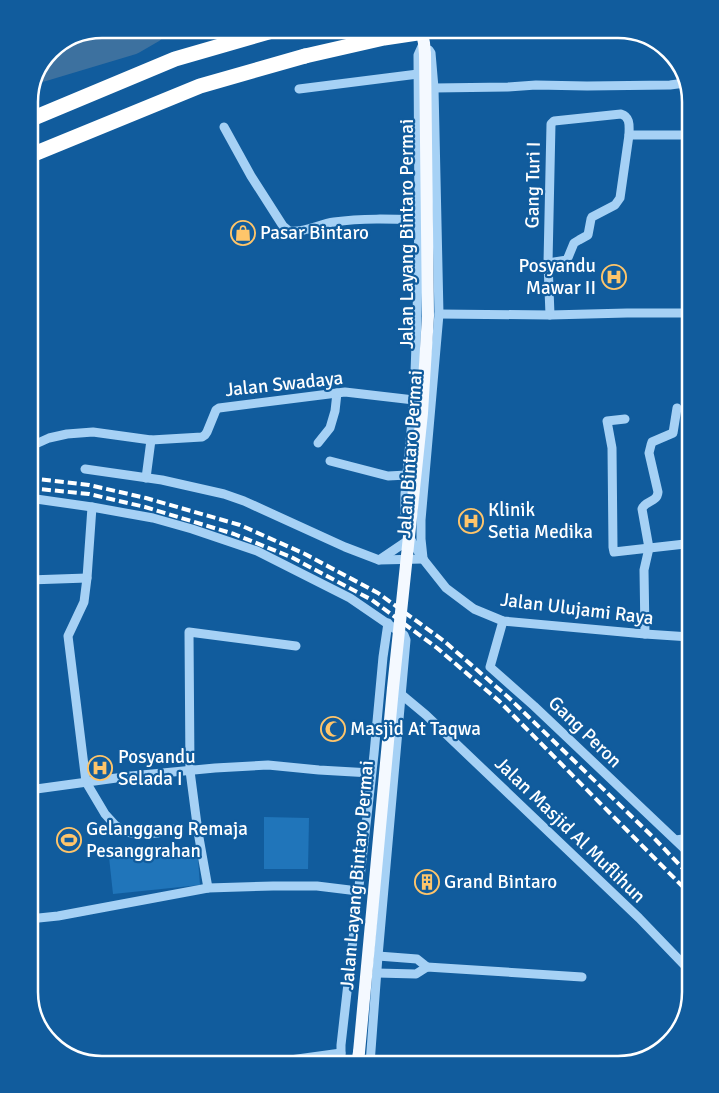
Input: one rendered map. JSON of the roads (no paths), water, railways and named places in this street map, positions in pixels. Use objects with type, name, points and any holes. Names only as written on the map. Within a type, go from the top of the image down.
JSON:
[{"type":"highway","points":[[38,116],[175,59],[248,38]]},
{"type":"highway","points":[[38,152],[200,86],[305,56],[384,38]]},
{"type":"main road","name":"Jalan Bintaro Permai","points":[[422,38],[424,48]]},
{"type":"main road","name":"Jalan Layang Bintaro Permai","points":[[358,1056],[393,688],[422,413],[428,326],[424,48]]},
{"type":"street","name":"Jalan Bintaro Permai","points":[[424,48],[431,54],[434,88],[439,314],[424,492],[421,538],[423,558],[410,539],[405,525],[405,494],[414,400],[417,317],[419,220],[418,55],[424,48]]},
{"type":"street","points":[[299,90],[418,74]]},
{"type":"street","points":[[434,88],[679,83]]},
{"type":"street","name":"Gang Turi I","points":[[550,315],[548,263],[550,126],[552,122],[556,121],[621,114],[627,117],[629,135]]},
{"type":"street","points":[[224,127],[251,176],[289,231],[300,231],[332,222],[393,219],[419,220]]},
{"type":"street","points":[[548,263],[568,260],[574,243],[588,235],[592,217],[606,211],[620,198],[629,135],[682,135]]},
{"type":"street","points":[[439,314],[682,313]]},
{"type":"street","name":"Jalan Swadaya","points":[[38,443],[67,434],[93,432],[151,440],[202,436],[207,432],[216,410],[220,408],[344,392],[414,400]]},
{"type":"street","points":[[318,443],[330,428],[335,411],[337,393]]},
{"type":"street","points":[[645,634],[644,570],[649,548],[642,506],[654,500],[658,492],[649,453],[652,442],[673,434],[676,408]]},
{"type":"street","points":[[625,419],[607,421],[612,448],[614,552],[682,544]]},
{"type":"street","points":[[146,478],[151,440]]},
{"type":"street","points":[[330,461],[388,476],[407,475],[413,482],[422,481],[425,478]]},
{"type":"street","points":[[85,469],[208,490],[244,501],[379,560],[423,558]]},
{"type":"street","points":[[405,494],[412,488],[420,489],[424,492]]},
{"type":"street","points":[[38,499],[152,518],[257,551],[350,598],[404,635],[406,640],[402,695],[371,1056]]},
{"type":"street","points":[[92,507],[84,602],[68,636],[86,782],[105,814],[125,832],[141,834],[158,833],[174,829]]},
{"type":"street","points":[[379,560],[410,539]]},
{"type":"street","name":"Jalan Ulujami Raya","points":[[423,558],[446,588],[474,609],[503,621],[682,636]]},
{"type":"street","points":[[38,580],[87,578]]},
{"type":"street","name":"Gang Peron","points":[[503,621],[490,666],[682,846]]},
{"type":"street","points":[[325,1055],[341,1053],[388,624]]},
{"type":"street","points":[[208,888],[190,771],[188,632],[296,646]]},
{"type":"street","name":"Jalan Masjid Al Muflihun","points":[[402,695],[497,782],[682,963]]},
{"type":"street","points":[[376,732],[382,727],[388,726],[395,729],[398,734]]},
{"type":"street","points":[[38,789],[131,776],[268,765],[372,774]]},
{"type":"street","points":[[676,840],[682,839]]},
{"type":"street","points":[[38,918],[208,888],[317,886],[358,891]]},
{"type":"street","points":[[378,956],[416,959],[427,967],[582,977]]},
{"type":"street","points":[[377,973],[416,974],[427,967]]},
{"type":"waterway","points":[[50,65],[135,38]]},
{"type":"railway","points":[[38,479],[89,485],[146,498],[240,525],[305,554],[378,593],[444,641],[508,697],[654,838],[682,868]]},
{"type":"railway","points":[[38,489],[89,494],[145,507],[234,534],[291,557],[372,600],[437,648],[499,701],[682,886]]},
{"type":"place","name":"Pasar Bintaro","points":[[243,233]]},
{"type":"place","name":"Posyandu Mawar II","points":[[614,277]]},
{"type":"place","name":"Klinik Setia Medika","points":[[471,521]]},
{"type":"place","name":"Masjid At Taqwa","points":[[333,729]]},
{"type":"place","name":"Posyandu Selada I","points":[[100,768]]},
{"type":"place","name":"Gelanggang Remaja Pesanggrahan","points":[[69,840]]},
{"type":"place","name":"Grand Bintaro","points":[[427,882]]}]
